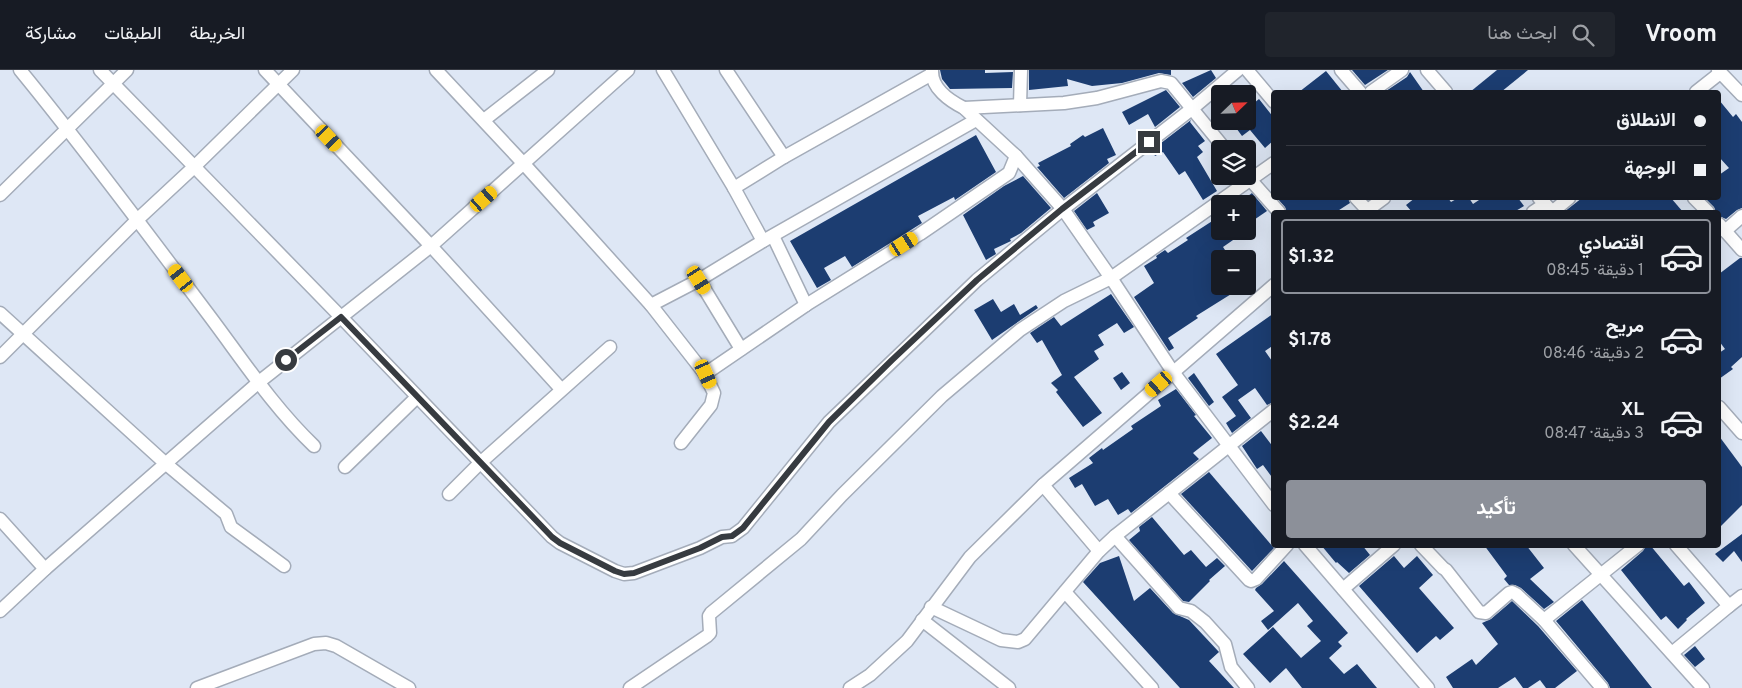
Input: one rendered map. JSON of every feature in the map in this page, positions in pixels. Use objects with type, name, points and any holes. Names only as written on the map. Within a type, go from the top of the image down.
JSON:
[{"type":"street","points":[[20,70],[67,127],[259,382],[302,435],[314,446]]},
{"type":"street","points":[[100,70],[341,317],[480,463],[560,543],[624,574],[634,573],[700,548],[722,537],[732,536],[743,528],[829,422],[977,280],[1062,209],[1238,70]]},
{"type":"street","points":[[0,195],[127,70]]},
{"type":"street","points":[[265,70],[431,246],[561,389]]},
{"type":"street","points":[[0,357],[137,220],[293,70]]},
{"type":"street","points":[[436,70],[484,120],[651,305],[706,374],[714,393],[711,405],[681,442]]},
{"type":"street","points":[[484,120],[548,70]]},
{"type":"street","points":[[0,611],[45,569],[259,382],[431,246],[628,70]]},
{"type":"street","points":[[664,70],[734,188],[768,238],[806,305]]},
{"type":"street","points":[[726,70],[784,157]]},
{"type":"street","points":[[1020,105],[1021,70]]},
{"type":"street","points":[[1247,70],[1271,98]]},
{"type":"street","points":[[1341,70],[1358,90]]},
{"type":"street","points":[[1374,90],[1402,70]]},
{"type":"street","points":[[1427,70],[1444,90]]},
{"type":"street","points":[[734,188],[932,72],[940,91],[954,104],[964,108],[1016,156],[1062,209],[1111,278],[1173,372],[1271,501]]},
{"type":"street","points":[[1698,90],[1719,72],[1742,95]]},
{"type":"street","points":[[964,108],[1064,103],[1097,98],[1161,81],[1171,83],[1218,140]]},
{"type":"street","points":[[651,305],[699,280],[768,238],[976,120]]},
{"type":"street","points":[[706,374],[806,305],[920,234],[1009,174],[1016,156]]},
{"type":"street","points":[[1256,174],[1271,165]]},
{"type":"street","points":[[630,688],[707,636],[710,633],[709,616],[711,613],[801,540],[879,458],[950,390],[1020,330],[1064,301],[1111,278],[1239,185]]},
{"type":"street","points":[[1255,185],[1277,210]]},
{"type":"street","points":[[1358,200],[1365,210]]},
{"type":"street","points":[[1369,210],[1382,200]]},
{"type":"street","points":[[1547,206],[1564,200]]},
{"type":"street","points":[[1696,200],[1706,210]]},
{"type":"street","points":[[1742,216],[1722,228],[1742,250]]},
{"type":"street","points":[[699,280],[741,349]]},
{"type":"street","points":[[850,688],[870,675],[907,641],[970,557],[1043,485],[1271,288]]},
{"type":"street","points":[[0,313],[165,463],[226,514],[231,527],[284,566]]},
{"type":"street","points":[[449,494],[561,389],[610,347]]},
{"type":"street","points":[[345,467],[417,397]]},
{"type":"street","points":[[1721,409],[1742,433]]},
{"type":"street","points":[[931,607],[1001,640],[1018,642],[1025,639],[1099,551],[1115,536],[1271,412]]},
{"type":"street","points":[[1043,485],[1099,551]]},
{"type":"street","points":[[1170,493],[1251,581],[1256,579],[1284,548]]},
{"type":"street","points":[[0,519],[45,569]]},
{"type":"street","points":[[1115,536],[1179,608],[1191,611],[1198,616],[1225,644],[1231,667],[1248,688]]},
{"type":"street","points":[[1308,548],[1428,688]]},
{"type":"street","points":[[1343,589],[1391,548]]},
{"type":"street","points":[[1424,548],[1446,570],[1479,612],[1486,613],[1509,593],[1515,592],[1544,620],[1602,688]]},
{"type":"street","points":[[1577,548],[1701,687]]},
{"type":"street","points":[[1544,620],[1634,548]]},
{"type":"street","points":[[1679,548],[1729,606]]},
{"type":"street","points":[[1065,592],[1152,688]]},
{"type":"street","points":[[1672,653],[1742,596]]},
{"type":"street","points":[[922,620],[1009,688]]},
{"type":"street","points":[[197,688],[314,644],[326,643],[336,646],[409,688]]},
{"type":"building","points":[[940,70],[985,70],[985,73],[1013,72],[1012,88],[950,89],[942,79]]},
{"type":"building","points":[[1029,70],[1171,70],[1171,75],[1159,73],[1122,83],[1092,86],[1067,79],[1068,86],[1029,90]]},
{"type":"building","points":[[1211,70],[1216,78],[1193,97],[1182,83]]},
{"type":"building","points":[[1352,70],[1388,70],[1365,85]]},
{"type":"building","points":[[1497,70],[1528,70],[1503,90],[1472,90]]},
{"type":"building","points":[[1326,71],[1341,90],[1302,90]]},
{"type":"building","points":[[1410,72],[1423,90],[1388,90],[1407,77]]},
{"type":"building","points":[[1166,90],[1180,107],[1155,127],[1148,114],[1129,125],[1122,112]]},
{"type":"building","points":[[1259,99],[1271,114],[1271,143],[1265,148],[1250,130],[1256,130],[1256,101]]},
{"type":"building","points":[[1721,102],[1733,117],[1736,114],[1742,122],[1742,208],[1726,219],[1721,217],[1721,210],[1715,210],[1707,200],[1721,200],[1721,174],[1729,168],[1721,159]]},
{"type":"building","points":[[1191,120],[1190,122],[1205,141],[1198,146],[1203,152],[1197,157],[1211,181],[1211,185],[1213,185],[1217,191],[1203,200],[1185,171],[1179,175],[1163,152],[1155,156],[1152,150]]},
{"type":"building","points":[[1103,128],[1116,155],[1107,159],[1109,163],[1064,198],[1037,167],[1040,166],[1038,163],[1071,146],[1070,144],[1083,135],[1085,137]]},
{"type":"building","points":[[1238,130],[1250,130],[1242,136]]},
{"type":"building","points":[[976,135],[996,172],[955,200],[954,197],[918,216],[922,223],[852,267],[845,256],[824,268],[831,280],[817,288],[790,241]]},
{"type":"building","points":[[1023,176],[1051,208],[1021,233],[1010,239],[1011,241],[994,249],[996,254],[986,260],[963,215],[1004,186]]},
{"type":"building","points":[[1097,193],[1109,213],[1093,222],[1095,226],[1087,230],[1074,211]]},
{"type":"building","points":[[1256,198],[1267,211],[1256,219]]},
{"type":"building","points":[[1279,200],[1349,200],[1350,203],[1339,210],[1286,210]]},
{"type":"building","points":[[1412,200],[1450,200],[1451,202],[1454,200],[1470,200],[1473,204],[1479,200],[1520,200],[1524,206],[1517,210],[1410,210],[1406,205]]},
{"type":"building","points":[[1579,200],[1673,200],[1681,210],[1567,210]]},
{"type":"building","points":[[1211,222],[1211,240],[1233,240],[1223,247],[1225,250],[1211,250],[1211,295],[1230,295],[1196,316],[1198,318],[1168,338],[1174,348],[1169,351],[1134,297],[1154,283],[1144,266],[1157,258],[1156,256],[1165,250],[1168,253],[1188,240],[1186,238]]},
{"type":"building","points":[[1742,258],[1742,357],[1731,367],[1733,369],[1721,378],[1721,352],[1725,349],[1721,344],[1721,272]]},
{"type":"building","points":[[1111,294],[1134,327],[1124,333],[1117,323],[1098,335],[1104,345],[1094,351],[1099,359],[1074,377],[1102,413],[1083,427],[1056,392],[1058,390],[1051,383],[1062,375],[1042,340],[1037,343],[1030,333],[1054,317],[1061,326]]},
{"type":"building","points":[[993,299],[1001,312],[1014,304],[1020,315],[1036,305],[1038,308],[992,340],[974,310]]},
{"type":"building","points":[[1271,315],[1271,347],[1265,351],[1271,360],[1271,403],[1267,405],[1255,388],[1238,400],[1251,418],[1232,433],[1226,423],[1236,416],[1222,397],[1238,385],[1216,354]]},
{"type":"building","points":[[1122,372],[1130,383],[1121,390],[1113,378]]},
{"type":"building","points":[[1194,373],[1214,402],[1209,406],[1188,378]]},
{"type":"building","points":[[1176,389],[1212,438],[1193,453],[1199,459],[1131,513],[1128,509],[1118,515],[1108,499],[1095,506],[1082,484],[1075,488],[1069,478],[1093,463],[1089,458],[1133,429],[1131,426],[1161,406],[1158,400]]},
{"type":"building","points":[[1261,431],[1271,444],[1271,476],[1263,465],[1257,469],[1242,446]]},
{"type":"building","points":[[1721,439],[1742,467],[1742,505],[1721,526]]},
{"type":"building","points":[[1209,472],[1271,544],[1271,548],[1274,548],[1252,571],[1181,494]]},
{"type":"building","points":[[1152,517],[1184,555],[1191,550],[1206,567],[1217,558],[1225,566],[1189,602],[1183,601],[1129,540],[1140,531],[1139,527]]},
{"type":"building","points":[[1742,534],[1742,562],[1734,551],[1723,562],[1715,554]]},
{"type":"building","points":[[1324,548],[1364,548],[1370,555],[1349,573],[1336,563]]},
{"type":"building","points":[[1486,548],[1528,548],[1544,568],[1530,579],[1554,602],[1544,609],[1521,588],[1509,585],[1504,579],[1507,576]]},
{"type":"building","points":[[1644,548],[1652,548],[1684,586],[1689,582],[1705,603],[1686,619],[1678,629],[1666,616],[1661,620],[1621,570]]},
{"type":"building","points":[[1119,556],[1134,601],[1150,588],[1173,613],[1189,620],[1219,652],[1209,661],[1234,688],[1180,688],[1083,582],[1100,563]]},
{"type":"building","points":[[1394,556],[1404,568],[1417,556],[1433,575],[1419,588],[1454,628],[1440,640],[1436,636],[1417,653],[1359,586]]},
{"type":"building","points":[[1284,561],[1348,633],[1338,642],[1342,646],[1329,658],[1344,674],[1357,664],[1377,688],[1302,688],[1286,668],[1270,683],[1243,654],[1273,627],[1301,658],[1321,641],[1307,626],[1313,621],[1298,603],[1268,630],[1261,621],[1274,611],[1255,590]]},
{"type":"building","points":[[1582,600],[1652,688],[1610,688],[1608,683],[1556,621]]},
{"type":"building","points":[[1512,601],[1538,626],[1577,671],[1555,688],[1546,688],[1540,680],[1528,688],[1523,688],[1515,677],[1498,688],[1453,688],[1446,677],[1472,659],[1476,665],[1498,644],[1482,623],[1491,619]]},
{"type":"building","points":[[1695,646],[1705,659],[1695,667],[1684,655]]},
{"type":"route","points":[[286,360],[341,317],[552,537],[615,571],[624,574],[634,573],[700,548],[714,540],[732,536],[743,528],[829,422],[892,360],[977,280],[1062,209],[1149,142]]}]
